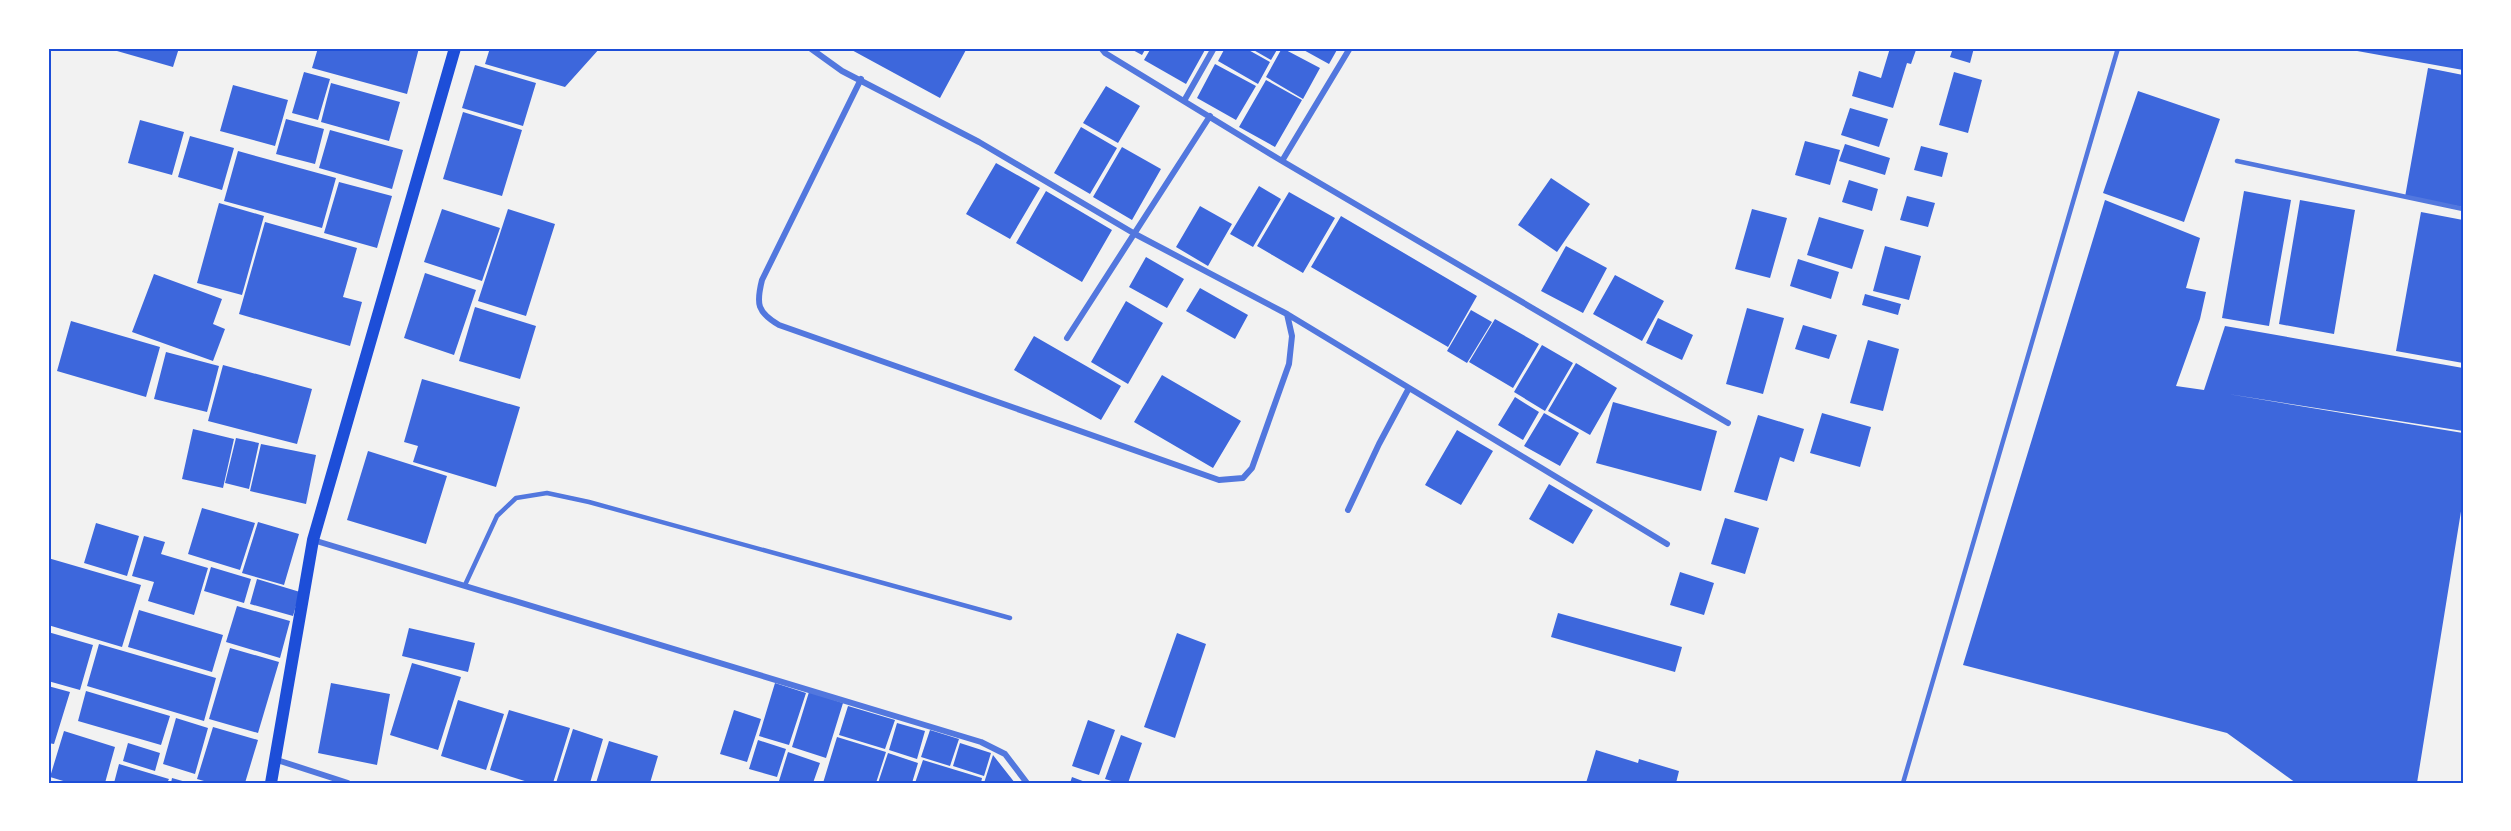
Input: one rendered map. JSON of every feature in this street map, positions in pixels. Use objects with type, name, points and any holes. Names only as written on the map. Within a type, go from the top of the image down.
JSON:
[{"type":"main road","points":[[271,783],[277,760],[313,540],[455,48]]},
{"type":"street","points":[[810,48],[842,71],[979,142],[1135,234],[1287,314],[1667,544]]},
{"type":"street","points":[[1101,48],[1105,53],[1210,117],[1728,423]]},
{"type":"street","points":[[1184,100],[1214,48]]},
{"type":"street","points":[[1282,160],[1350,48]]},
{"type":"street","points":[[861,79],[762,280],[758,294],[759,308],[765,317],[779,325],[1219,480],[1243,478],[1252,468],[1289,364],[1292,336],[1287,314]]},
{"type":"street","points":[[1067,338],[1210,117]]},
{"type":"street","points":[[1348,510],[1409,388]]},
{"type":"street","points":[[313,540],[981,742],[1005,754],[1027,783]]},
{"type":"street","points":[[277,760],[348,783]]},
{"type":"lane","points":[[1903,783],[2118,48]]},
{"type":"lane","points":[[2238,161],[2463,209]]},
{"type":"lane","points":[[465,585],[497,516],[516,498],[547,493],[589,502],[1010,618]]},
{"type":"building","points":[[118,48],[179,48],[173,67],[117,51]]},
{"type":"building","points":[[318,48],[419,48],[407,94],[312,68]]},
{"type":"building","points":[[490,48],[600,48],[565,87],[485,64]]},
{"type":"building","points":[[848,48],[967,48],[940,98]]},
{"type":"building","points":[[1129,48],[1146,48],[1142,55]]},
{"type":"building","points":[[1151,48],[1206,48],[1186,84],[1144,60]]},
{"type":"building","points":[[1225,48],[1245,48],[1270,62],[1258,84],[1218,61]]},
{"type":"building","points":[[1250,48],[1278,48],[1271,60]]},
{"type":"building","points":[[1282,48],[1320,68],[1303,99],[1266,77]]},
{"type":"building","points":[[1300,48],[1338,48],[1329,64]]},
{"type":"building","points":[[1890,48],[1916,50],[1911,64],[1907,63],[1893,108],[1852,96],[1859,71],[1881,78]]},
{"type":"building","points":[[1953,48],[1974,48],[1970,63],[1950,57]]},
{"type":"building","points":[[2463,48],[2463,70],[2346,49]]},
{"type":"building","points":[[1215,64],[1256,86],[1236,120],[1197,98]]},
{"type":"building","points":[[475,65],[536,83],[523,126],[462,108]]},
{"type":"building","points":[[2428,68],[2463,75],[2463,207],[2405,197]]},
{"type":"building","points":[[304,72],[330,79],[318,120],[292,113]]},
{"type":"building","points":[[1954,72],[1982,80],[1968,133],[1939,125]]},
{"type":"building","points":[[1266,80],[1302,100],[1275,147],[1239,127]]},
{"type":"building","points":[[331,83],[400,102],[389,141],[321,122]]},
{"type":"building","points":[[233,85],[288,100],[275,146],[220,131]]},
{"type":"building","points":[[1106,86],[1140,106],[1118,143],[1083,123]]},
{"type":"building","points":[[2138,91],[2220,119],[2184,222],[2103,193]]},
{"type":"building","points":[[1850,108],[1888,119],[1879,147],[1841,135]]},
{"type":"building","points":[[463,112],[522,130],[502,196],[443,179]]},
{"type":"building","points":[[286,119],[324,129],[315,164],[276,154]]},
{"type":"building","points":[[140,120],[184,132],[172,175],[128,163]]},
{"type":"building","points":[[1081,127],[1117,148],[1090,194],[1054,173]]},
{"type":"building","points":[[330,130],[403,150],[392,189],[319,168]]},
{"type":"building","points":[[190,136],[234,148],[222,190],[178,177]]},
{"type":"building","points":[[1805,141],[1840,150],[1830,185],[1795,175]]},
{"type":"building","points":[[1845,144],[1890,158],[1885,175],[1839,161]]},
{"type":"building","points":[[1921,146],[1948,153],[1942,177],[1914,170]]},
{"type":"building","points":[[1122,147],[1161,169],[1132,220],[1093,197]]},
{"type":"building","points":[[238,151],[336,178],[322,228],[224,201]]},
{"type":"building","points":[[996,163],[1040,188],[1010,239],[966,214]]},
{"type":"building","points":[[1551,178],[1590,204],[1557,252],[1518,225]]},
{"type":"building","points":[[1849,180],[1878,189],[1872,211],[1842,202]]},
{"type":"building","points":[[339,182],[392,196],[377,248],[324,233]]},
{"type":"building","points":[[1259,186],[1281,199],[1253,247],[1230,234]]},
{"type":"building","points":[[1046,191],[1112,230],[1082,282],[1016,243]]},
{"type":"building","points":[[2244,191],[2291,200],[2269,326],[2222,318]]},
{"type":"building","points":[[1289,192],[1335,218],[1303,273],[1257,246]]},
{"type":"building","points":[[1907,196],[1935,203],[1928,227],[1900,220]]},
{"type":"building","points":[[2105,200],[2200,238],[2186,288],[2206,292],[2200,319],[2176,386],[2204,390],[2225,326],[2463,368],[2463,431],[2228,394],[2463,433],[2463,499],[2417,783],[2296,783],[2227,733],[1963,665]]},
{"type":"building","points":[[2300,200],[2355,210],[2334,334],[2279,324]]},
{"type":"building","points":[[219,203],[264,216],[242,295],[197,283]]},
{"type":"building","points":[[1200,206],[1232,224],[1208,266],[1176,247]]},
{"type":"building","points":[[442,209],[500,228],[482,281],[424,262]]},
{"type":"building","points":[[508,209],[555,224],[526,316],[478,301]]},
{"type":"building","points":[[1752,209],[1787,218],[1770,278],[1735,269]]},
{"type":"building","points":[[2421,212],[2463,220],[2463,363],[2396,351]]},
{"type":"building","points":[[1341,216],[1477,296],[1448,347],[1311,267]]},
{"type":"building","points":[[1819,217],[1864,230],[1852,269],[1807,255]]},
{"type":"building","points":[[265,222],[357,248],[343,297],[362,302],[350,346],[239,314]]},
{"type":"building","points":[[1566,246],[1607,268],[1583,313],[1541,291]]},
{"type":"building","points":[[1885,246],[1921,256],[1909,300],[1873,291]]},
{"type":"building","points":[[1146,257],[1184,279],[1167,308],[1129,287]]},
{"type":"building","points":[[1798,259],[1839,272],[1831,299],[1790,286]]},
{"type":"building","points":[[425,273],[476,290],[454,355],[404,338]]},
{"type":"building","points":[[154,274],[222,299],[213,324],[225,329],[213,361],[132,332]]},
{"type":"building","points":[[1615,275],[1664,301],[1642,341],[1593,314]]},
{"type":"building","points":[[1200,288],[1248,315],[1235,339],[1186,311]]},
{"type":"building","points":[[1865,294],[1901,304],[1898,315],[1862,305]]},
{"type":"building","points":[[1126,301],[1163,323],[1128,384],[1091,362]]},
{"type":"building","points":[[475,307],[536,326],[520,379],[459,361]]},
{"type":"building","points":[[1747,308],[1784,318],[1763,394],[1726,384]]},
{"type":"building","points":[[1471,310],[1492,322],[1467,363],[1447,351]]},
{"type":"building","points":[[1658,318],[1693,335],[1682,360],[1646,343]]},
{"type":"building","points":[[1495,319],[1539,344],[1513,388],[1469,362]]},
{"type":"building","points":[[71,321],[160,347],[146,397],[57,371]]},
{"type":"building","points":[[1803,325],[1837,335],[1829,359],[1795,349]]},
{"type":"building","points":[[1034,336],[1121,386],[1101,420],[1014,370]]},
{"type":"building","points":[[1868,340],[1899,349],[1883,411],[1850,403]]},
{"type":"building","points":[[1542,345],[1573,363],[1545,411],[1514,392]]},
{"type":"building","points":[[166,352],[219,366],[207,412],[154,399]]},
{"type":"building","points":[[1576,363],[1617,388],[1590,435],[1548,411]]},
{"type":"building","points":[[223,365],[312,389],[297,444],[208,421]]},
{"type":"building","points":[[1162,375],[1241,421],[1213,468],[1134,422]]},
{"type":"building","points":[[422,379],[520,407],[496,487],[413,462],[418,446],[404,442]]},
{"type":"building","points":[[1515,397],[1539,412],[1523,440],[1498,425]]},
{"type":"building","points":[[1613,402],[1717,431],[1701,491],[1596,463]]},
{"type":"building","points":[[1544,413],[1579,433],[1560,466],[1524,446]]},
{"type":"building","points":[[1822,413],[1871,427],[1860,467],[1810,453]]},
{"type":"building","points":[[1758,415],[1804,429],[1794,462],[1780,457],[1767,501],[1734,492]]},
{"type":"building","points":[[193,429],[234,439],[223,488],[182,479]]},
{"type":"building","points":[[1457,430],[1493,451],[1461,505],[1425,485]]},
{"type":"building","points":[[236,438],[259,443],[249,489],[225,483]]},
{"type":"building","points":[[261,444],[316,455],[306,504],[250,491]]},
{"type":"building","points":[[368,451],[447,476],[426,544],[347,520]]},
{"type":"building","points":[[1549,484],[1593,510],[1573,544],[1529,519]]},
{"type":"building","points":[[202,508],[255,523],[240,570],[188,554]]},
{"type":"building","points":[[1725,518],[1759,528],[1745,574],[1711,564]]},
{"type":"building","points":[[258,522],[299,534],[284,585],[242,573]]},
{"type":"building","points":[[96,523],[139,536],[127,576],[84,563]]},
{"type":"building","points":[[144,536],[165,542],[161,554],[208,568],[194,615],[148,601],[154,582],[132,576]]},
{"type":"building","points":[[48,558],[141,585],[122,647],[48,625]]},
{"type":"building","points":[[211,567],[251,579],[244,603],[204,591]]},
{"type":"building","points":[[1680,572],[1714,583],[1704,615],[1670,605]]},
{"type":"building","points":[[257,579],[300,592],[293,616],[250,604]]},
{"type":"building","points":[[237,606],[290,621],[280,658],[226,642]]},
{"type":"building","points":[[139,610],[223,635],[212,672],[128,647]]},
{"type":"building","points":[[1558,613],[1682,647],[1675,672],[1551,637]]},
{"type":"building","points":[[409,628],[475,643],[468,672],[402,656]]},
{"type":"building","points":[[48,632],[93,645],[80,690],[48,681]]},
{"type":"building","points":[[1177,633],[1206,644],[1175,738],[1144,727]]},
{"type":"building","points":[[99,644],[216,678],[204,721],[87,686]]},
{"type":"building","points":[[230,648],[279,662],[258,733],[209,719]]},
{"type":"building","points":[[412,663],[461,677],[438,750],[390,735]]},
{"type":"building","points":[[331,683],[390,694],[377,765],[318,753]]},
{"type":"building","points":[[775,683],[806,693],[789,745],[759,736]]},
{"type":"building","points":[[48,686],[70,692],[54,744],[48,743]]},
{"type":"building","points":[[86,691],[170,716],[161,745],[78,721]]},
{"type":"building","points":[[809,692],[843,703],[826,758],[792,747]]},
{"type":"building","points":[[458,700],[504,714],[486,770],[441,756]]},
{"type":"building","points":[[848,706],[895,720],[885,749],[839,735]]},
{"type":"building","points":[[509,710],[570,728],[553,783],[531,783],[490,770]]},
{"type":"building","points":[[734,710],[761,719],[747,762],[720,754]]},
{"type":"building","points":[[176,718],[208,728],[195,774],[163,764]]},
{"type":"building","points":[[1088,720],[1115,730],[1099,775],[1072,766]]},
{"type":"building","points":[[897,723],[925,731],[917,759],[889,750]]},
{"type":"building","points":[[213,727],[258,740],[245,783],[211,783],[197,779]]},
{"type":"building","points":[[573,729],[603,739],[590,783],[556,783]]},
{"type":"building","points":[[930,730],[959,739],[950,766],[921,757]]},
{"type":"building","points":[[64,731],[115,747],[105,783],[70,783],[50,777]]},
{"type":"building","points":[[1121,735],[1142,743],[1128,783],[1105,779]]},
{"type":"building","points":[[837,737],[886,752],[876,783],[823,783]]},
{"type":"building","points":[[758,740],[786,749],[777,777],[749,769]]},
{"type":"building","points":[[609,741],[658,756],[650,783],[596,783]]},
{"type":"building","points":[[128,743],[160,753],[155,771],[123,761]]},
{"type":"building","points":[[960,743],[991,753],[984,776],[953,766]]},
{"type":"building","points":[[1596,750],[1638,763],[1639,759],[1679,771],[1676,783],[1586,783]]},
{"type":"building","points":[[788,752],[820,763],[813,783],[779,781]]},
{"type":"building","points":[[888,753],[918,763],[912,783],[878,783]]},
{"type":"building","points":[[993,755],[1015,783],[984,783]]},
{"type":"building","points":[[923,760],[982,778],[981,783],[915,783]]},
{"type":"building","points":[[119,764],[169,779],[167,783],[114,783]]},
{"type":"building","points":[[1072,777],[1088,783],[1070,783]]},
{"type":"building","points":[[172,778],[186,782],[186,783],[171,783]]}]
